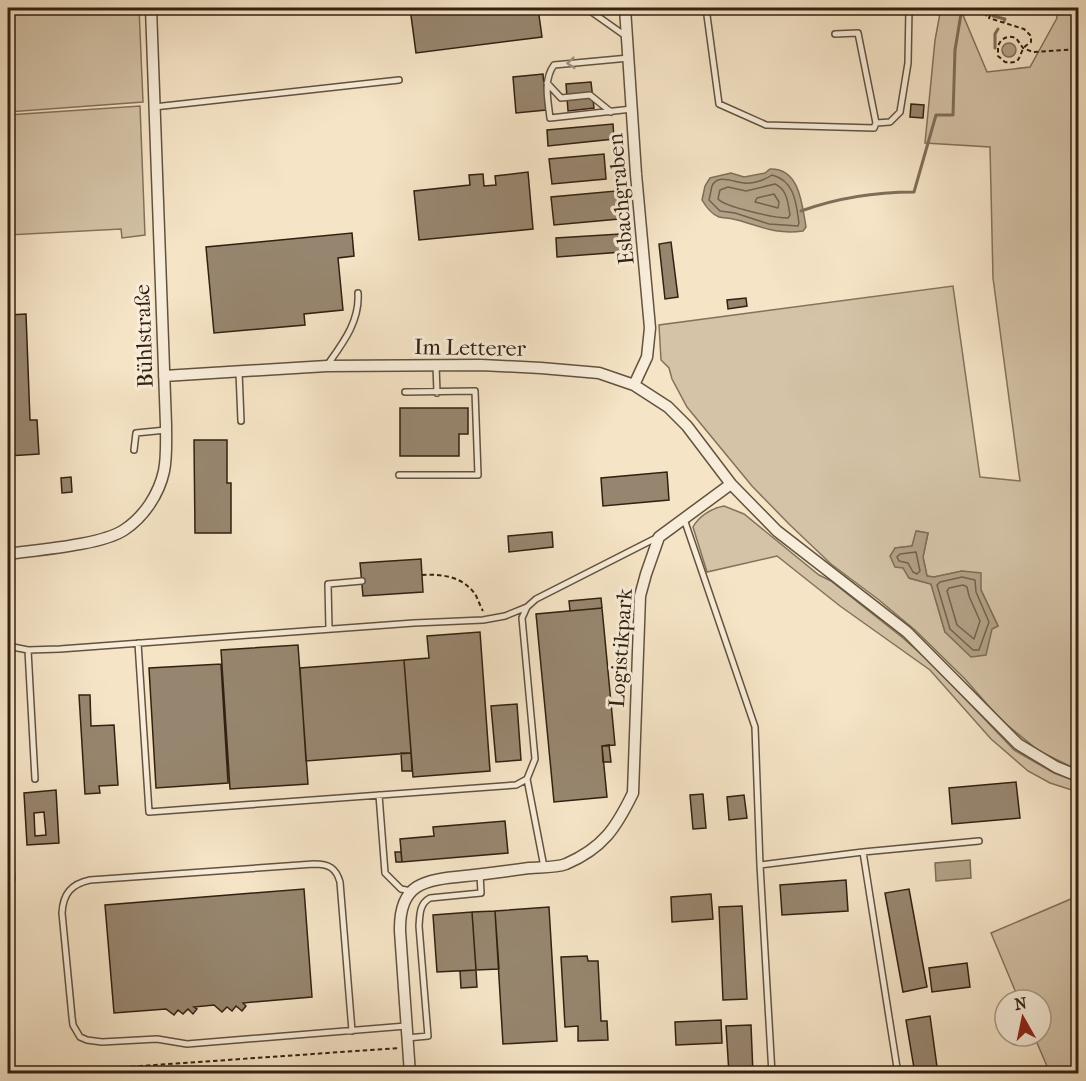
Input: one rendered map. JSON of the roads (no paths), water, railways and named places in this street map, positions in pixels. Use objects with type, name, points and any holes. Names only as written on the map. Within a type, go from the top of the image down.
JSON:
[{"type":"street","name":"Bühlstraße","points":[[8,554],[100,540],[122,532],[141,517],[151,503],[164,471],[166,430],[151,8]]},
{"type":"street","name":"Esbachgraben","points":[[625,8],[636,174],[650,328],[646,357],[634,385]]},
{"type":"street","name":"Im Letterer","points":[[164,376],[327,366],[436,365],[598,373],[634,385],[669,407],[687,426],[731,484]]},
{"type":"street","points":[[659,537],[731,484],[777,531],[907,632],[1018,744],[1056,767],[1078,776]]},
{"type":"street","name":"Logistikpark","points":[[411,891],[425,882],[438,879],[563,865],[587,853],[606,839],[620,819],[633,793],[640,597],[659,537]]},
{"type":"street","points":[[410,1074],[400,920],[403,904],[411,891]]},
{"type":"lane","points":[[586,8],[628,38]]},
{"type":"lane","points":[[706,8],[719,104],[766,125],[874,128],[876,123],[858,33],[835,34]]},
{"type":"lane","points":[[876,123],[890,122],[900,112],[908,63],[909,8]]},
{"type":"lane","points":[[629,58],[554,65],[548,73],[547,83],[550,118],[633,109]]},
{"type":"lane","points":[[154,107],[399,80]]},
{"type":"lane","points":[[547,83],[561,98],[590,95],[610,112]]},
{"type":"lane","points":[[327,366],[353,325],[359,307],[358,293]]},
{"type":"lane","points":[[436,365],[437,393]]},
{"type":"lane","points":[[239,372],[241,421]]},
{"type":"lane","points":[[399,475],[478,475],[475,391],[405,392]]},
{"type":"lane","points":[[134,450],[136,433],[166,430]]},
{"type":"lane","points":[[684,518],[755,727],[772,1074]]},
{"type":"lane","points":[[8,646],[28,650],[488,619],[505,616],[526,607],[552,590],[659,537]]},
{"type":"lane","points":[[329,630],[328,584],[362,581]]},
{"type":"lane","points":[[526,607],[522,618],[535,759],[527,779],[544,867]]},
{"type":"lane","points":[[138,643],[149,812],[516,785],[527,779]]},
{"type":"lane","points":[[28,650],[35,778]]},
{"type":"lane","points":[[379,795],[385,873],[401,889],[411,891]]},
{"type":"lane","points":[[760,865],[979,841]]},
{"type":"lane","points":[[863,852],[898,1074]]},
{"type":"lane","points":[[352,1030],[340,882],[336,871],[331,867],[314,864],[90,880],[75,885],[64,897],[62,913],[73,1025],[76,1032],[87,1040],[102,1042],[157,1039],[187,1044],[406,1026]]},
{"type":"lane","points":[[407,1042],[428,1036],[419,926],[420,910],[424,902],[430,898],[482,893],[480,874]]},
{"type":"water","points":[[1009,43],[1014,45],[1016,50],[1014,55],[1009,57],[1004,55],[1002,50],[1004,45]]},
{"type":"water","points":[[770,169],[780,170],[794,181],[803,209],[806,227],[803,231],[775,231],[719,217],[709,210],[702,200],[705,186],[710,178],[731,173],[744,177],[765,173]]},
{"type":"water","points":[[916,531],[928,533],[923,557],[927,576],[934,577],[962,571],[981,573],[981,590],[998,626],[992,629],[986,655],[971,657],[945,632],[931,584],[909,578],[903,568],[895,567],[890,556],[895,548],[912,546]]},
{"type":"water","points":[[970,860],[971,878],[936,881],[935,863]]},
{"type":"waterway","points":[[801,211],[857,197],[914,192],[936,115],[953,115],[955,50],[962,8]]},
{"type":"waterway","points":[[982,8],[986,15]]},
{"type":"waterway","points":[[993,16],[1005,19],[1004,21]]},
{"type":"waterway","points":[[995,48],[995,34],[998,29]]}]
